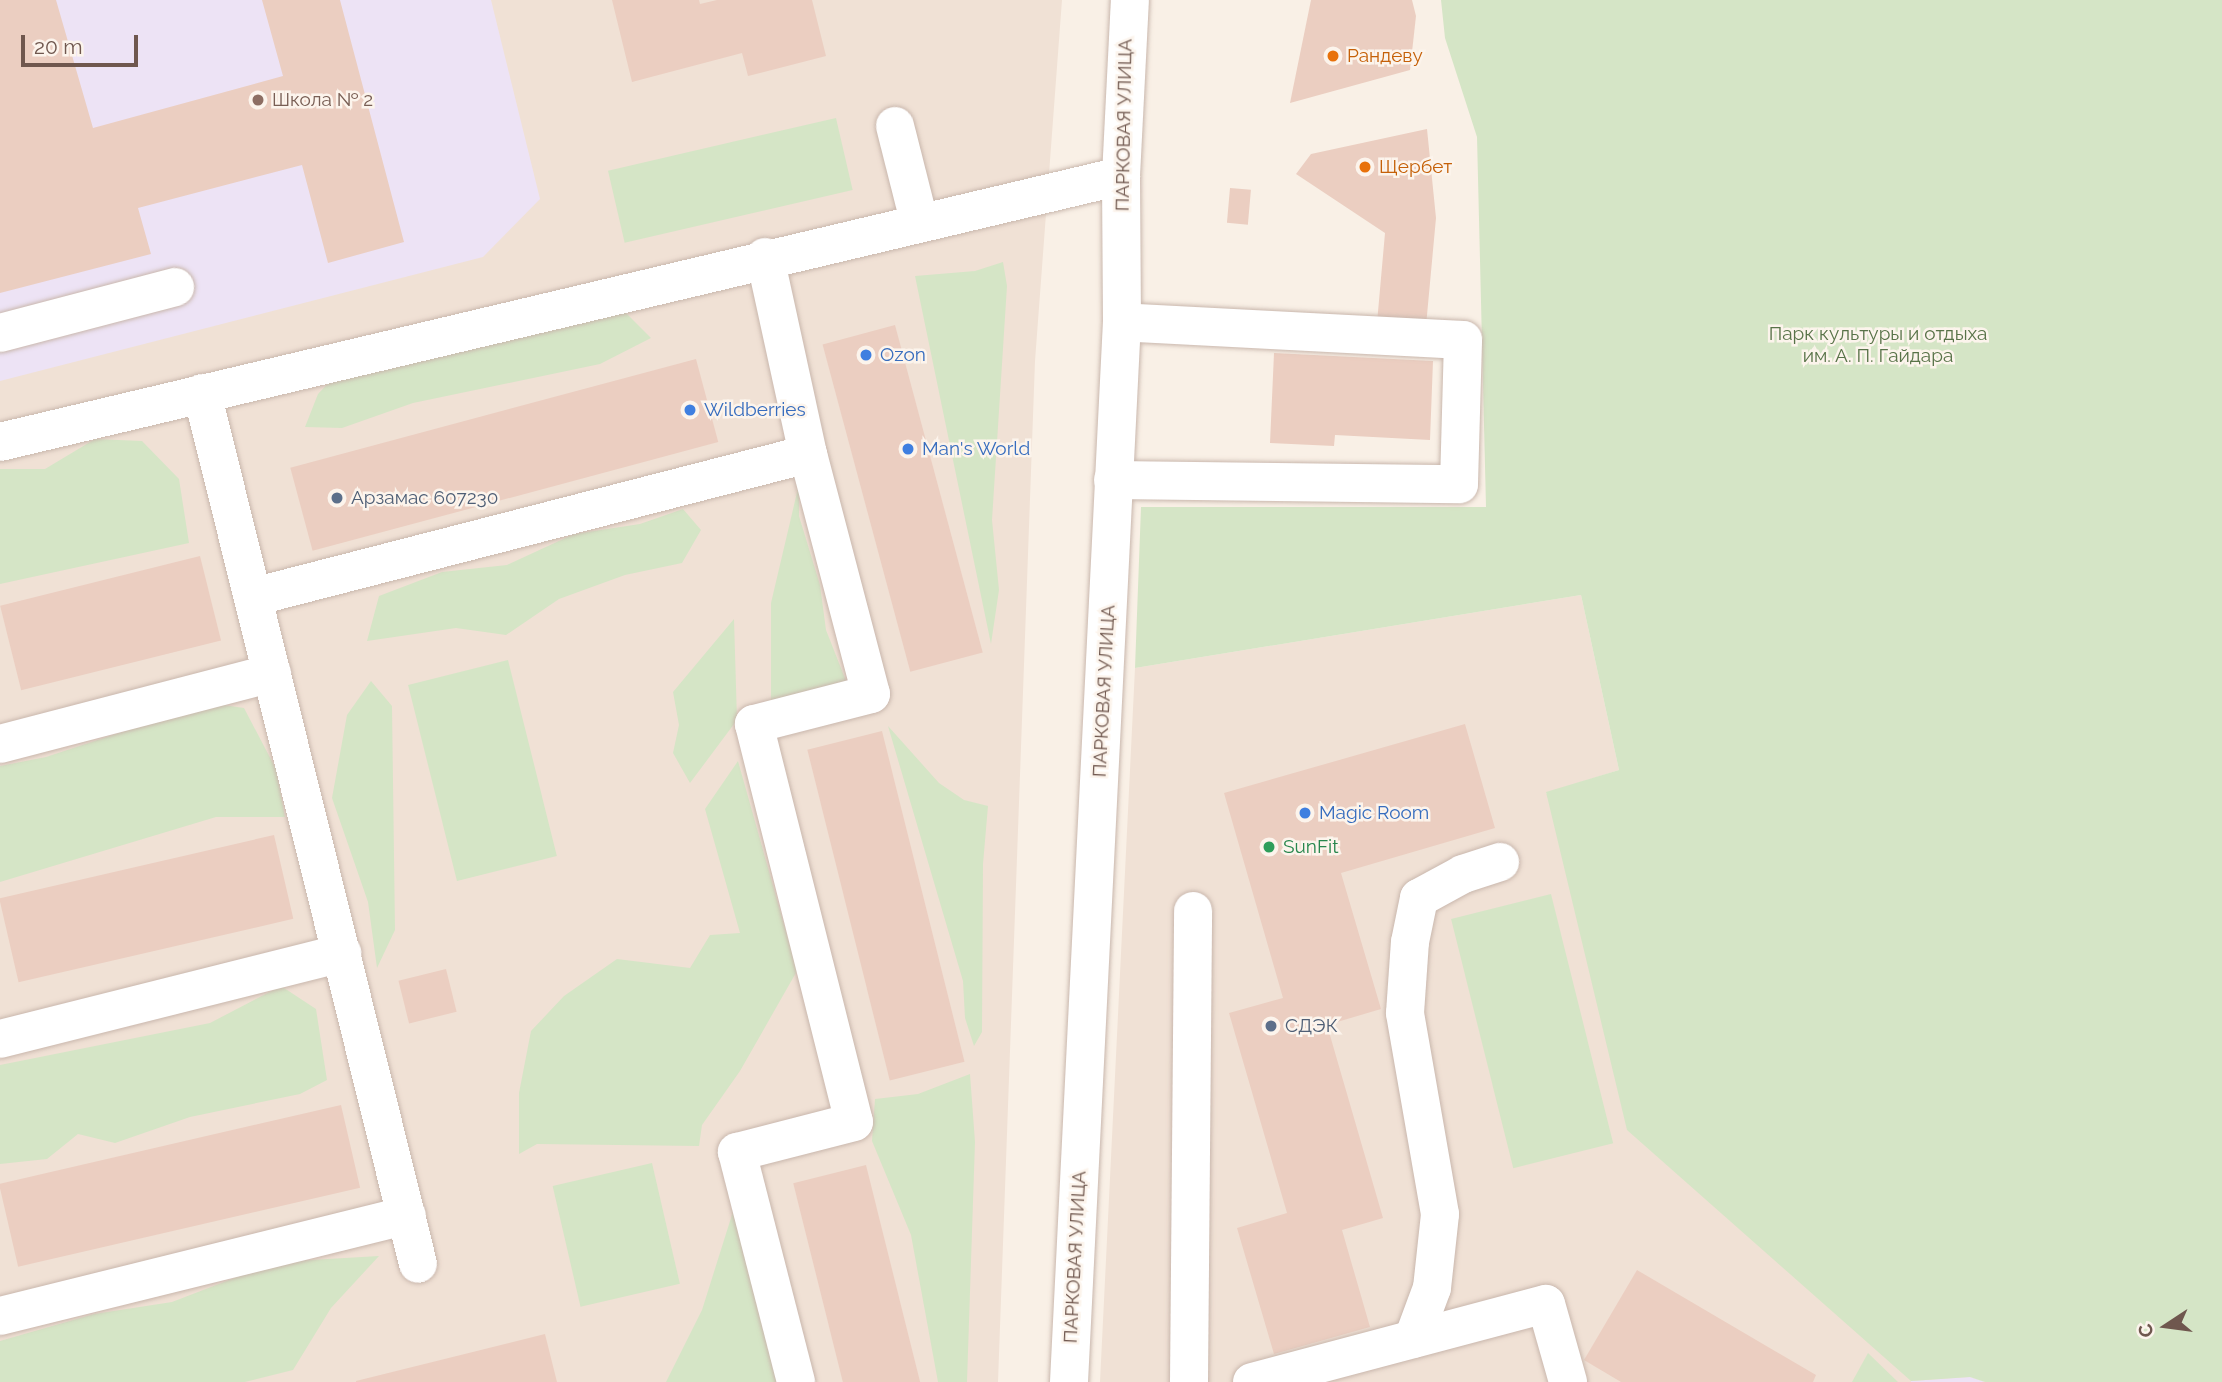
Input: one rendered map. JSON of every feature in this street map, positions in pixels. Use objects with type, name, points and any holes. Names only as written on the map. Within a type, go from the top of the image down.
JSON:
[{"type":"street","name":"ПАРКОВАЯ УЛИЦА","points":[[1069,1382],[1122,322],[1121,176],[1130,0]]},
{"type":"street","points":[[895,126],[919,221]]},
{"type":"street","points":[[0,442],[765,257],[1121,176]]},
{"type":"street","points":[[765,257],[808,454],[871,694],[754,724],[854,1122],[737,1152],[796,1382]]},
{"type":"street","points":[[0,333],[174,287]]},
{"type":"street","points":[[1113,480],[1459,484],[1463,340],[1122,322]]},
{"type":"street","points":[[202,393],[418,1264]]},
{"type":"street","points":[[253,597],[808,454]]},
{"type":"street","points":[[0,744],[272,673]]},
{"type":"street","points":[[1413,1339],[1432,1288],[1440,1214],[1405,1013],[1410,942],[1419,898],[1463,874],[1500,862]]},
{"type":"street","points":[[1189,1382],[1193,911]]},
{"type":"street","points":[[0,1039],[342,953]]},
{"type":"street","points":[[0,1316],[407,1215]]},
{"type":"street","points":[[1252,1382],[1546,1304],[1568,1382]]},
{"type":"shaded area","points":[[0,0],[1062,0],[1035,361],[998,1382],[0,1382]]},
{"type":"shaded area","name":"Школа № 2","points":[[0,0],[491,0],[540,199],[483,257],[0,381]]},
{"type":"shaded area","points":[[1581,595],[1619,770],[1546,793],[1970,1377],[1985,1382],[1100,1382],[1135,668]]},
{"type":"shaded area","points":[[1970,1377],[1985,1382],[1911,1382],[1911,1381]]},
{"type":"green space","name":"Парк культуры и отдыха им. А. П. Гайдара","points":[[1441,0],[2222,0],[2222,1382],[1985,1382],[1970,1377],[1911,1381],[1627,1130],[1546,792],[1619,770],[1581,595],[1135,668],[1141,507],[1486,507],[1477,137],[1445,38]]},
{"type":"green space","points":[[836,118],[853,190],[625,243],[608,171]]},
{"type":"green space","points":[[1003,262],[1007,286],[992,520],[999,590],[991,644],[915,276],[975,271]]},
{"type":"green space","points":[[620,307],[651,338],[600,364],[413,403],[342,428],[305,427],[318,394],[336,375]]},
{"type":"green space","points":[[95,439],[142,441],[179,479],[189,543],[0,584],[0,469],[45,469]]},
{"type":"green space","points":[[799,484],[799,516],[820,585],[826,630],[848,686],[771,704],[771,603]]},
{"type":"green space","points":[[683,509],[701,530],[682,563],[625,575],[559,599],[506,635],[456,628],[367,641],[379,596],[442,572],[507,565],[574,534],[640,524]]},
{"type":"green space","points":[[734,619],[737,720],[690,783],[673,753],[679,725],[673,692]]},
{"type":"green space","points":[[508,660],[557,856],[457,881],[408,685]]},
{"type":"green space","points":[[371,681],[392,706],[395,930],[377,968],[368,902],[332,798],[347,715]]},
{"type":"green space","points":[[210,703],[244,708],[276,769],[285,817],[216,817],[0,882],[0,766],[46,757]]},
{"type":"green space","points":[[888,726],[939,783],[964,800],[988,806],[983,864],[982,1032],[974,1046],[965,1018],[963,981]]},
{"type":"green space","points":[[738,761],[797,971],[740,1071],[702,1125],[699,1146],[537,1144],[519,1154],[519,1093],[531,1031],[564,996],[617,959],[690,968],[710,935],[740,933],[705,809]]},
{"type":"green space","points":[[1551,894],[1613,1143],[1513,1168],[1451,919]]},
{"type":"green space","points":[[281,986],[316,1009],[327,1080],[300,1094],[190,1117],[115,1143],[78,1134],[47,1159],[0,1164],[0,1065],[210,1023]]},
{"type":"green space","points":[[970,1074],[975,1142],[967,1382],[938,1382],[911,1235],[872,1141],[875,1099],[918,1094]]},
{"type":"green space","points":[[652,1163],[680,1284],[581,1307],[553,1186]]},
{"type":"green space","points":[[736,1202],[781,1382],[666,1382],[702,1310]]},
{"type":"green space","points":[[379,1256],[331,1308],[293,1370],[245,1382],[0,1382],[0,1341],[94,1314],[172,1302],[276,1262]]},
{"type":"green space","points":[[1868,1353],[1898,1382],[1852,1382]]},
{"type":"building","points":[[0,0],[56,0],[93,128],[283,76],[262,0],[340,0],[404,242],[328,263],[302,165],[138,208],[151,254],[0,293]]},
{"type":"building","points":[[612,0],[699,0],[700,4],[717,0],[812,0],[826,56],[748,76],[742,53],[632,82]]},
{"type":"building","points":[[1311,0],[1412,0],[1416,16],[1410,70],[1290,103]]},
{"type":"building","points":[[1427,129],[1436,218],[1426,326],[1377,323],[1385,233],[1296,174],[1311,154]]},
{"type":"building","points":[[1230,188],[1251,190],[1248,225],[1227,223]]},
{"type":"building","points":[[895,325],[983,652],[910,672],[823,344]]},
{"type":"building","points":[[1274,353],[1433,361],[1430,440],[1335,435],[1334,446],[1270,443]]},
{"type":"building","points":[[696,359],[718,442],[313,551],[290,468]]},
{"type":"building","points":[[200,556],[221,640],[21,690],[0,606]]},
{"type":"building","points":[[1465,724],[1495,828],[1341,873],[1381,1009],[1327,1025],[1383,1218],[1342,1230],[1370,1327],[1274,1354],[1237,1228],[1287,1213],[1229,1013],[1283,998],[1224,793]]},
{"type":"building","points":[[882,731],[964,1062],[890,1080],[807,750]]},
{"type":"building","points":[[274,835],[293,919],[19,982],[0,898]]},
{"type":"building","points":[[446,969],[457,1012],[409,1024],[398,981]]},
{"type":"building","points":[[341,1105],[360,1188],[18,1267],[0,1184]]},
{"type":"building","points":[[866,1165],[920,1382],[843,1382],[793,1183]]},
{"type":"building","points":[[1637,1270],[1816,1375],[1813,1382],[1621,1382],[1584,1360]]},
{"type":"building","points":[[545,1334],[557,1382],[356,1382],[356,1381]]},
{"type":"place","name":"Рандеву","points":[[1333,56]]},
{"type":"place","name":"Школа № 2","points":[[258,100]]},
{"type":"place","name":"Щербет","points":[[1365,167]]},
{"type":"place","name":"Ozon","points":[[866,355]]},
{"type":"place","name":"Wildberries","points":[[690,410]]},
{"type":"place","name":"Man's World","points":[[908,449]]},
{"type":"place","name":"Арзамас 607230","points":[[337,498]]},
{"type":"place","name":"Magic Room","points":[[1305,813]]},
{"type":"place","name":"SunFit","points":[[1269,847]]},
{"type":"place","name":"СДЭК","points":[[1271,1026]]}]
